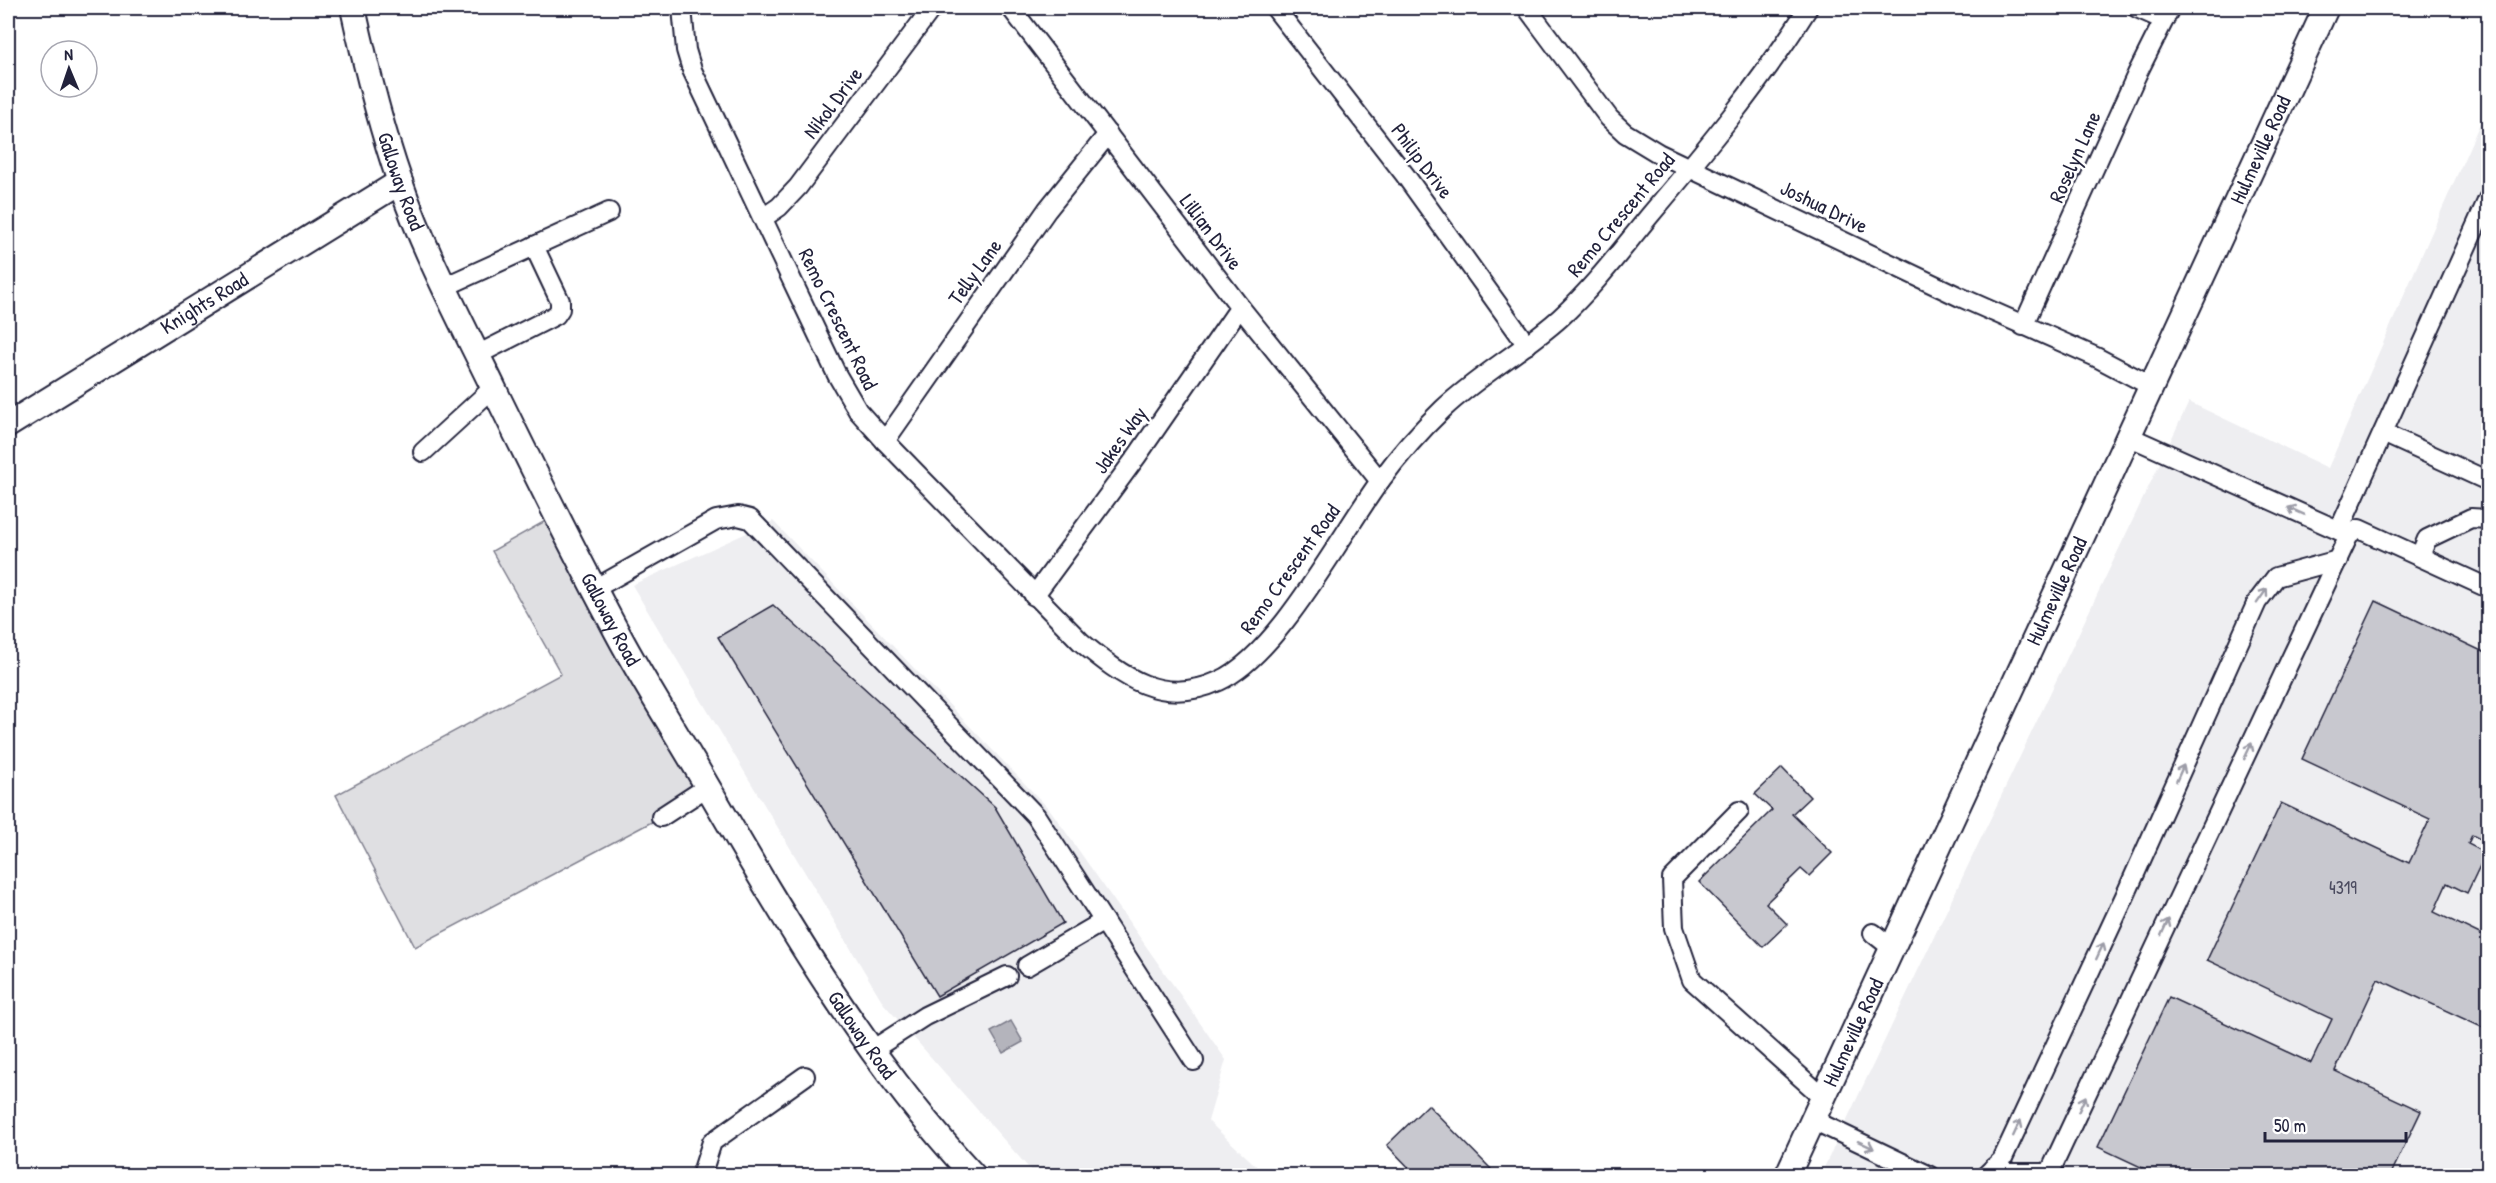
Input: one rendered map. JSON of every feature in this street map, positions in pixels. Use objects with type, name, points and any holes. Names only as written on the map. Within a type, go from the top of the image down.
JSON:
[{"type":"main road","name":"Galloway Road","points":[[353,8],[375,105],[400,182],[444,288],[594,589],[707,787],[778,904],[872,1050],[921,1116],[974,1176]]},
{"type":"main road","name":"Hulmeville Road","points":[[1787,1176],[2326,8]]},
{"type":"main road","name":"Knights Road","points":[[8,424],[400,182]]},
{"type":"street","name":"Remo Crescent Road","points":[[682,8],[686,50],[692,70],[837,375],[858,411],[1034,596],[1081,642],[1110,666],[1137,683],[1155,689],[1174,691],[1215,683],[1233,674],[1261,649],[1299,600],[1380,481],[1414,438],[1444,408],[1560,317],[1591,286],[1689,169],[1752,89],[1808,8]]},
{"type":"street","name":"Nikol Drive","points":[[763,218],[779,207],[798,187],[932,8]]},
{"type":"street","name":"Lillian Drive","points":[[1011,8],[1240,307],[1380,481]]},
{"type":"street","name":"Philip Drive","points":[[1275,8],[1405,175],[1527,345]]},
{"type":"street","name":"Joshua Drive","points":[[1529,8],[1576,75],[1625,133],[1689,169],[2023,326],[2096,357],[2151,386]]},
{"type":"street","points":[[2137,8],[2167,14]]},
{"type":"street","name":"Roselyn Lane","points":[[2023,326],[2167,14]]},
{"type":"street","name":"Telly Lane","points":[[885,441],[1047,210],[1108,134]]},
{"type":"street","points":[[1989,1172],[2049,1174],[2338,560],[2344,532],[2383,433],[2488,199]]},
{"type":"street","points":[[444,288],[609,212]]},
{"type":"street","points":[[477,355],[556,315],[560,309],[560,301],[534,246]]},
{"type":"street","name":"Jakes Way","points":[[1034,596],[1137,456],[1240,307]]},
{"type":"street","points":[[423,452],[494,388]]},
{"type":"street","points":[[2383,433],[2488,481]]},
{"type":"street","points":[[2128,436],[2344,532],[2359,529],[2488,588]]},
{"type":"street","points":[[594,589],[716,520],[738,516],[750,519],[1036,816],[1194,1061]]},
{"type":"street","points":[[2420,556],[2427,539],[2471,518],[2488,519]]},
{"type":"street","points":[[1989,1172],[2002,1160],[2070,1016],[2257,602],[2276,577],[2338,560]]},
{"type":"street","points":[[661,817],[707,787]]},
{"type":"street","points":[[1739,811],[1672,879],[1674,928],[1692,980],[1824,1098]]},
{"type":"street","points":[[1027,966],[1104,921]]},
{"type":"street","points":[[1873,933],[1892,948]]},
{"type":"street","points":[[872,1050],[925,1016],[1007,976]]},
{"type":"street","points":[[701,1176],[712,1142],[805,1076]]},
{"type":"street","points":[[1813,1120],[1930,1176]]},
{"type":"shaded area","points":[[2488,109],[2488,1175],[1820,1176],[2189,402],[2328,468]]},
{"type":"shaded area","points":[[556,515],[707,787],[661,817],[415,947],[336,795],[561,674],[492,551]]},
{"type":"shaded area","points":[[773,521],[1051,811],[1226,1060],[1208,1121],[1266,1175],[1035,1175],[884,1004],[632,585]]},
{"type":"shaded area","points":[[1011,1021],[1023,1042],[1003,1053],[991,1032]]},
{"type":"building","points":[[2376,601],[2488,654],[2488,843],[2472,835],[2468,844],[2486,853],[2467,893],[2447,883],[2434,912],[2488,938],[2488,1030],[2378,979],[2335,1071],[2421,1111],[2390,1176],[2160,1176],[2098,1147],[2169,997],[2311,1063],[2332,1019],[2207,960],[2281,803],[2409,863],[2430,819],[2302,759]]},
{"type":"building","points":[[773,605],[995,807],[1063,923],[937,996],[718,637]]},
{"type":"building","points":[[1782,768],[1810,797],[1792,814],[1832,853],[1809,876],[1801,869],[1766,903],[1787,924],[1763,947],[1699,882],[1772,810],[1755,794]]},
{"type":"building","points":[[1428,1105],[1491,1169],[1484,1176],[1417,1176],[1387,1145]]}]
